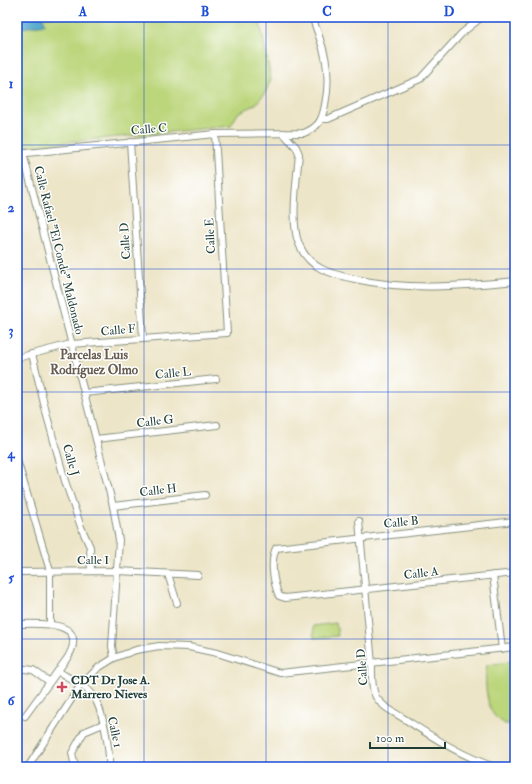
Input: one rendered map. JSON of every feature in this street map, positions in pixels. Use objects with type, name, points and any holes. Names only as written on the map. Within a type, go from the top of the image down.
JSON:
[{"type":"street","points":[[312,17],[324,48],[328,68],[328,93],[322,119],[328,119],[420,79],[462,33],[482,17]]},
{"type":"street","name":"Calle C","points":[[20,154],[215,134],[308,131],[318,125],[322,119]]},
{"type":"street","points":[[283,133],[296,147],[298,154],[295,227],[298,243],[304,256],[313,265],[330,274],[376,284],[410,287],[454,287],[515,281]]},
{"type":"street","name":"Calle E","points":[[215,134],[227,333],[222,333]]},
{"type":"street","name":"Calle D","points":[[130,142],[143,338]]},
{"type":"street","name":"Calle Rafael \"El Conde\" Maldonado","points":[[20,154],[113,506],[119,540],[112,646],[114,658]]},
{"type":"street","name":"Calle F","points":[[17,358],[71,344],[222,333]]},
{"type":"street","name":"Calle J","points":[[32,354],[45,410],[65,481],[81,527],[90,547],[91,571]]},
{"type":"street","name":"Calle L","points":[[84,393],[216,379]]},
{"type":"street","name":"Calle G","points":[[96,439],[217,425]]},
{"type":"street","points":[[17,460],[50,571],[50,624]]},
{"type":"street","name":"Calle H","points":[[113,506],[205,495]]},
{"type":"street","name":"Calle D","points":[[359,521],[372,664],[371,678],[376,697],[386,707],[451,748],[478,761],[495,767]]},
{"type":"street","name":"Calle B","points":[[279,596],[276,587],[272,557],[276,548],[515,521]]},
{"type":"street","name":"Calle I","points":[[17,572],[117,571],[198,575]]},
{"type":"street","points":[[502,649],[493,575],[515,573]]},
{"type":"street","points":[[168,574],[177,603]]},
{"type":"street","name":"Calle A","points":[[279,596],[285,598],[493,575]]},
{"type":"street","points":[[17,624],[50,624],[67,629],[73,640],[71,652],[25,716]]},
{"type":"street","points":[[28,767],[80,686],[98,668],[114,658],[136,650],[159,646],[189,647],[217,653],[280,673],[515,647]]},
{"type":"street","points":[[17,668],[33,670],[50,682]]},
{"type":"street","name":"Calle 1","points":[[58,671],[92,695],[108,741],[109,767]]},
{"type":"street","points":[[75,767],[72,753],[84,732],[103,724]]},
{"type":"green space","points":[[17,17],[259,17],[271,79],[265,93],[255,105],[238,113],[231,126],[17,147]]},
{"type":"green space","points":[[17,220],[21,257],[17,264]]},
{"type":"green space","points":[[336,623],[338,636],[314,638],[313,626]]},
{"type":"green space","points":[[515,661],[515,724],[505,724],[494,715],[489,704],[486,690],[486,670],[487,665]]},
{"type":"water","points":[[17,17],[43,17],[45,24],[17,29]]},
{"type":"place","name":"CDT Dr Jose A. Marrero Nieves","points":[[62,687]]},
{"type":"district","name":"Parcelas Luis Rodríguez Olmo","points":[[94,362]]}]
